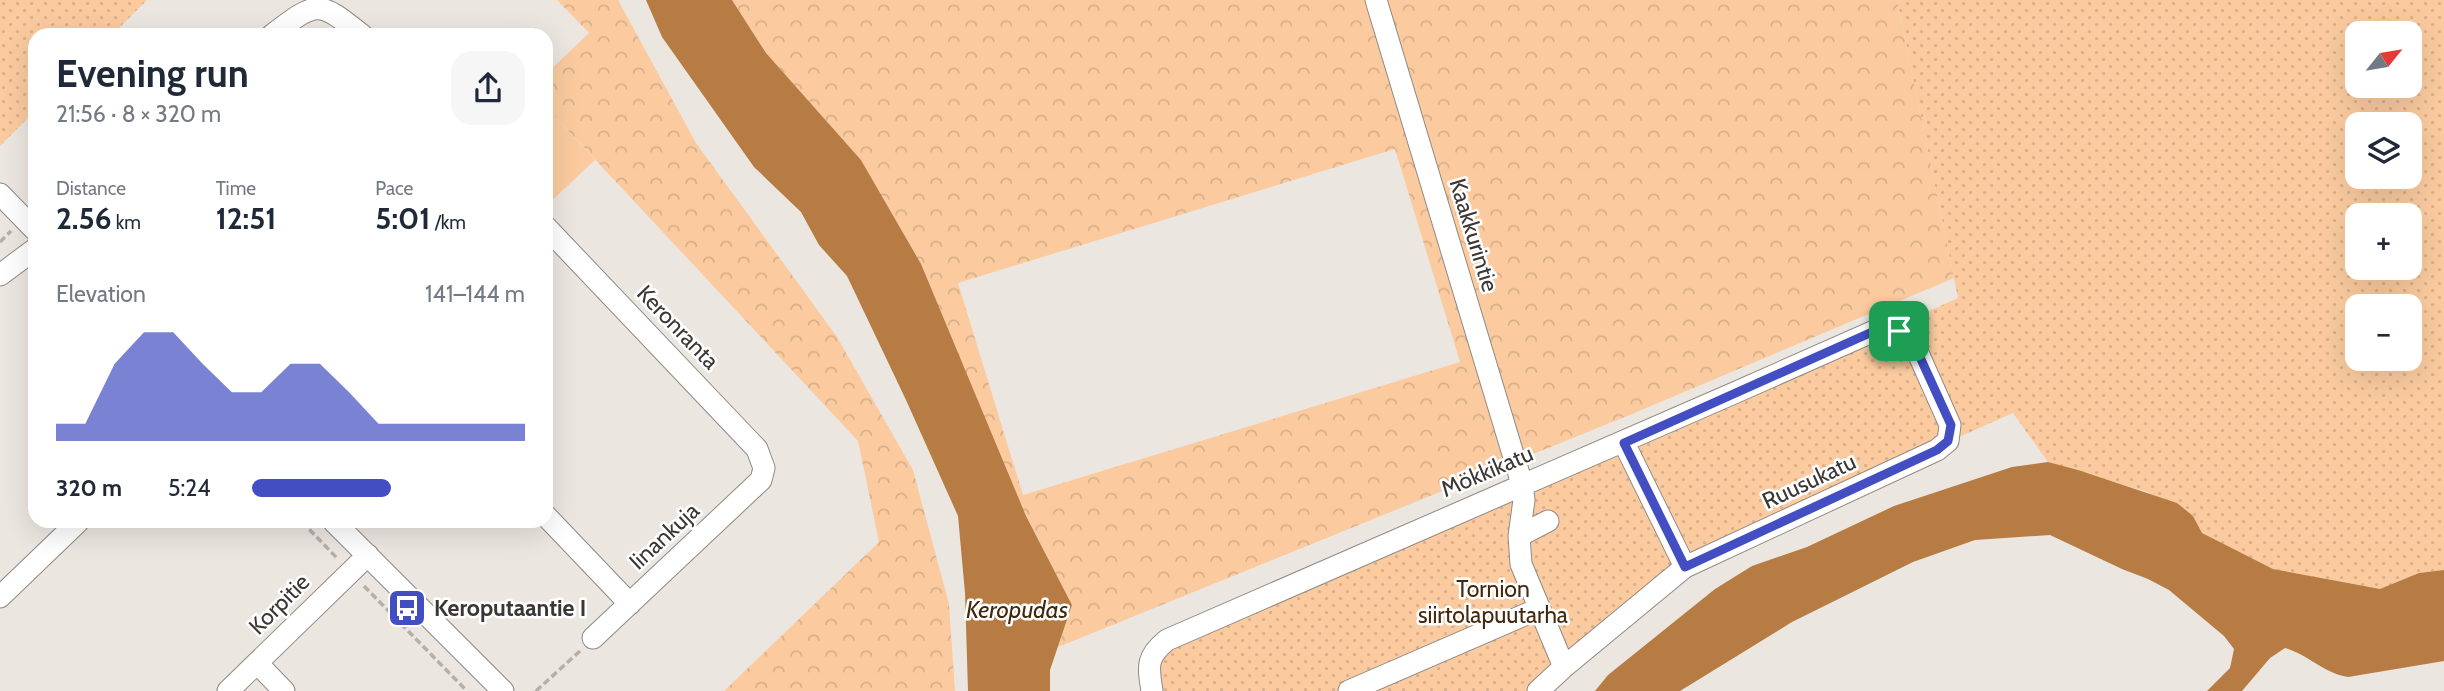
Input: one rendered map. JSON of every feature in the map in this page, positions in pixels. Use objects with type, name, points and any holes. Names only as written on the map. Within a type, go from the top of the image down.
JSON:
[{"type":"street","name":"Kaakkurintie","points":[[1376,0],[1522,484],[1524,500],[1519,536],[1521,564],[1564,667]]},
{"type":"street","points":[[280,28],[302,8],[313,2],[323,1],[333,6],[355,28]]},
{"type":"street","points":[[0,194],[28,223]]},
{"type":"street","name":"Keronranta","points":[[553,234],[757,449],[764,468]]},
{"type":"street","points":[[0,275],[28,254]]},
{"type":"street","name":"Mökkikatu","points":[[1152,691],[1148,666],[1155,650],[1167,640],[1522,484],[1624,443],[1881,328]]},
{"type":"street","name":"Ruusukatu","points":[[1685,567],[1937,450],[1948,441],[1951,425],[1914,344],[1899,331],[1881,328]]},
{"type":"street","points":[[1538,691],[1685,567],[1624,443]]},
{"type":"street","name":"Iinankuja","points":[[593,638],[761,480],[764,468]]},
{"type":"street","points":[[1519,536],[1548,521]]},
{"type":"street","points":[[553,523],[630,604]]},
{"type":"street","points":[[0,597],[72,528]]},
{"type":"street","points":[[340,528],[503,691]]},
{"type":"street","name":"Korpitie","points":[[228,691],[368,555]]},
{"type":"street","points":[[1349,691],[1538,609]]},
{"type":"street","points":[[257,663],[284,691]]},
{"type":"path","points":[[308,528],[467,691]]},
{"type":"path","points":[[536,691],[593,638]]},
{"type":"green space","points":[[0,0],[147,0],[119,28],[28,28],[28,118],[0,146]]},
{"type":"green space","points":[[557,0],[618,0],[696,143],[837,337],[913,470],[949,604],[955,691],[724,691],[879,542],[858,441],[553,114],[553,67],[589,33]]},
{"type":"green space","points":[[732,0],[1897,0],[1954,278],[1632,414],[1058,647],[1072,605],[1026,516],[861,160],[766,53]],"holes":[[[1395,149],[1460,362],[1023,495],[958,283]]]},
{"type":"green space","name":"Tornion siirtolapuutarha","points":[[1897,0],[2444,0],[2444,570],[2419,573],[2380,590],[2273,569],[2217,542],[2201,532],[2193,516],[2147,492],[2048,462],[2013,413],[1686,559],[1530,691],[1158,691],[1160,654],[1958,298]]},
{"type":"green space","points":[[553,115],[595,160],[553,199]]},
{"type":"water","name":"Keropudas","points":[[646,0],[732,0],[766,53],[861,160],[921,264],[1026,516],[1072,605],[1050,670],[1050,691],[968,691],[965,593],[958,516],[906,400],[847,276],[819,245],[801,212],[754,167],[662,37]]},
{"type":"water","points":[[2048,462],[2177,503],[2193,516],[2202,533],[2273,569],[2380,589],[2419,573],[2444,570],[2444,661],[2348,677],[2331,672],[2285,648],[2270,658],[2242,691],[2207,691],[2230,668],[2234,649],[2224,636],[2169,590],[2050,535],[1975,540],[1913,562],[1792,622],[1680,691],[1595,691],[1608,675],[1715,589],[1752,566],[1807,547],[1894,506],[2012,467]]},
{"type":"place","name":"Keroputaantie I","points":[[407,608]]},
{"type":"route","points":[[1881,328],[1899,331],[1914,344],[1951,425],[1948,441],[1937,450],[1685,567],[1624,443],[1881,328]]}]
